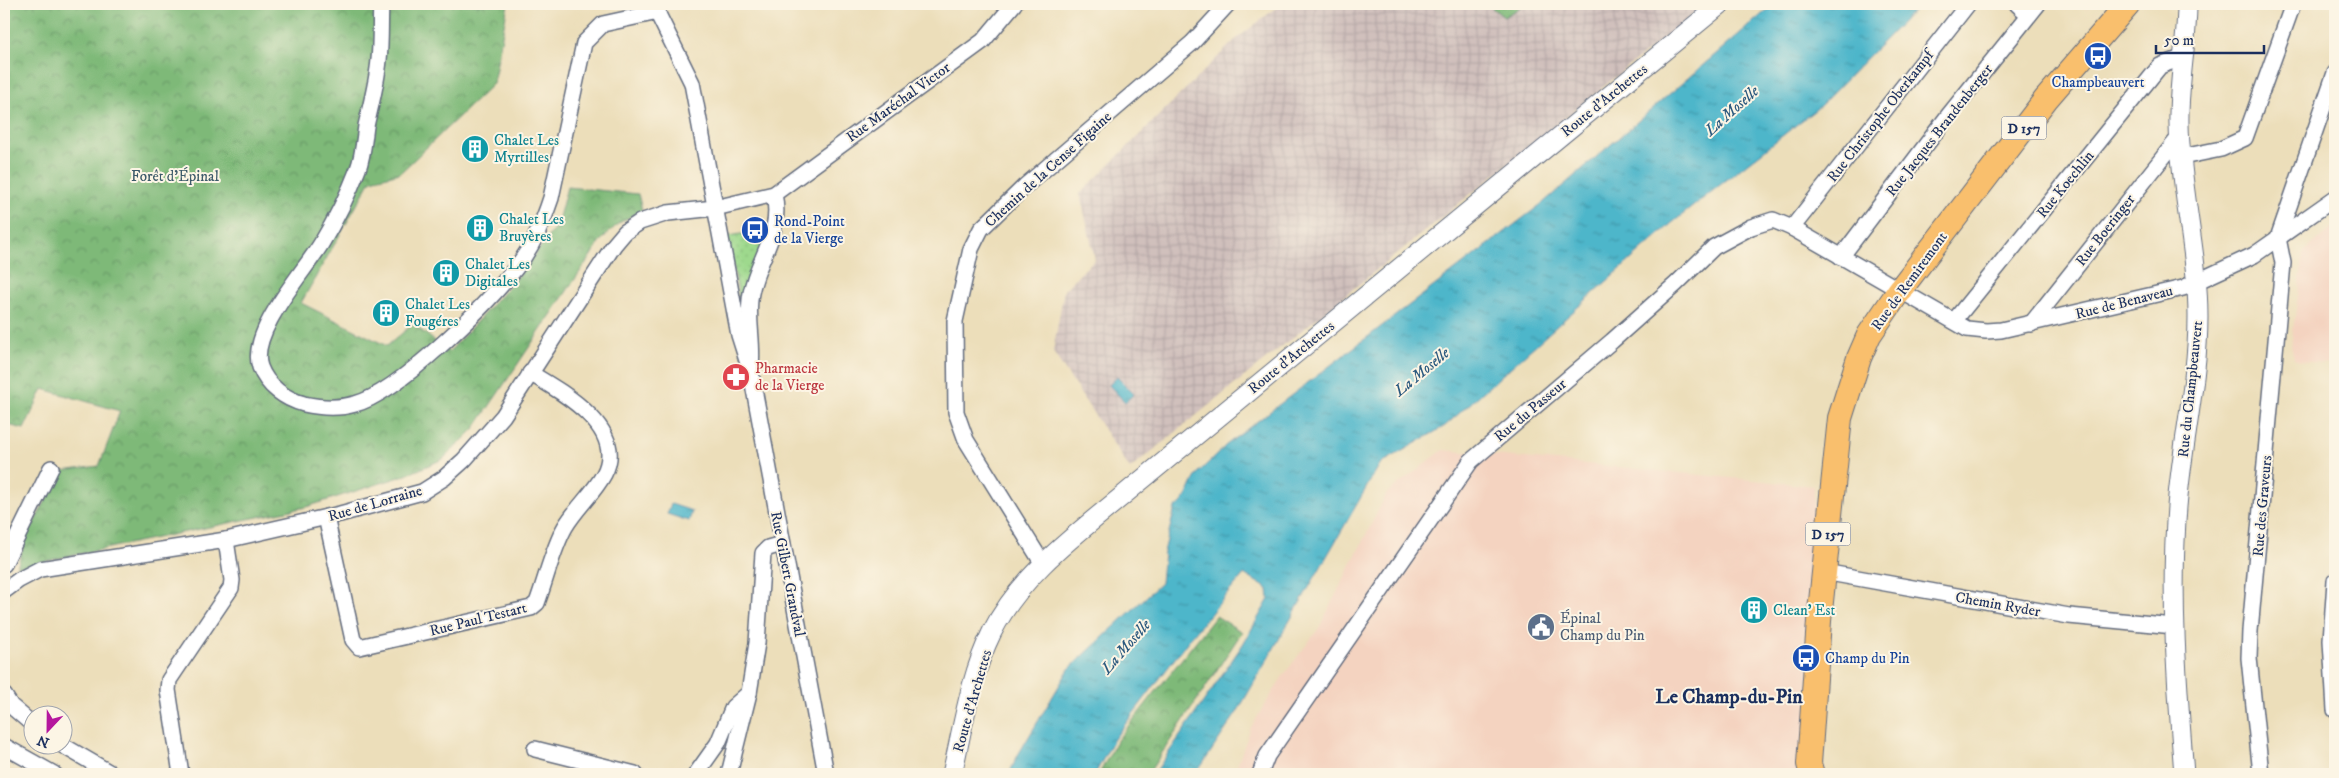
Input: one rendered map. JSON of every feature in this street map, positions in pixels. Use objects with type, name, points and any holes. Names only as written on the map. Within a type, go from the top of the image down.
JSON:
[{"type":"main road","name":"Rue de Remiremont","points":[[1809,771],[1824,572],[1840,418],[1849,386],[1869,335],[1899,291],[2046,99],[2128,4]]},
{"type":"street","points":[[381,4],[379,60],[359,168],[325,238],[270,318],[261,342],[260,365],[270,383],[281,394],[297,402],[316,407],[336,408],[350,406],[384,392],[481,306],[516,268],[544,220],[551,198],[584,43],[603,24],[656,8]]},
{"type":"street","name":"Rue Maréchal Victor","points":[[715,208],[774,194],[983,41],[1014,4]]},
{"type":"street","name":"Chemin de la Cense Figaine","points":[[1043,564],[966,440],[956,412],[955,321],[971,249],[981,229],[1025,186],[1192,43],[1228,4]]},
{"type":"street","name":"Route d'Archettes","points":[[952,774],[970,696],[992,631],[1013,600],[1043,564],[1132,488],[1721,4]]},
{"type":"street","name":"Rue Christophe Oberkampf","points":[[1792,228],[1968,4]]},
{"type":"street","points":[[2017,4],[2034,9]]},
{"type":"street","name":"Rue du Champbeauvert","points":[[2184,774],[2174,626],[2173,567],[2177,504],[2198,318],[2180,136],[2180,88],[2187,29],[2187,4]]},
{"type":"street","points":[[2182,156],[2221,149],[2245,138],[2294,4]]},
{"type":"street","name":"Rue Gilbert Grandval","points":[[656,8],[692,83],[711,176],[715,208],[721,228],[739,335],[750,373],[826,774]]},
{"type":"street","name":"Rue Jacques Brandenberger","points":[[1841,257],[1948,116],[2034,9]]},
{"type":"street","name":"Rue Koechlin","points":[[1954,321],[2160,66],[2184,57]]},
{"type":"street","points":[[2278,238],[2335,73]]},
{"type":"street","name":"Rue Boeringer","points":[[2031,324],[2180,136]]},
{"type":"street","name":"Rue Gilbert Grandval","points":[[750,373],[754,347],[751,295],[755,276],[777,223],[774,194]]},
{"type":"street","name":"Rue de Benaveau","points":[[1899,291],[1967,329],[1986,331],[2031,324],[2196,283],[2254,255],[2335,198]]},
{"type":"street","name":"Rue de Lorraine","points":[[4,591],[19,580],[40,569],[226,540],[422,492],[444,478],[464,460],[503,416],[625,232],[640,222],[668,213],[715,208]]},
{"type":"street","name":"Rue du Passeur","points":[[1260,774],[1268,756],[1472,461],[1612,342],[1714,247],[1751,227],[1773,220],[1792,228],[1899,291]]},
{"type":"street","name":"Rue des Graveurs","points":[[2261,774],[2249,658],[2283,263],[2278,238]]},
{"type":"street","name":"Rue Paul Testart","points":[[326,517],[353,640],[359,646],[531,608],[537,603],[564,528],[604,474],[609,456],[605,436],[594,417],[530,374]]},
{"type":"street","points":[[4,564],[50,468]]},
{"type":"street","points":[[181,774],[168,690],[169,680],[231,588],[232,580],[226,540]]},
{"type":"street","points":[[729,774],[749,693],[757,643],[763,553],[768,548],[782,544]]},
{"type":"street","name":"Chemin Ryder","points":[[1824,572],[2069,616],[2174,626]]},
{"type":"street","points":[[2335,581],[2331,640],[2335,710]]},
{"type":"street","points":[[696,774],[718,743],[733,708],[749,693]]},
{"type":"street","points":[[4,695],[11,706],[22,715]]},
{"type":"street","points":[[4,746],[54,774]]},
{"type":"street","points":[[534,750],[635,774]]},
{"type":"street","points":[[72,751],[112,774]]},
{"type":"shaded area","points":[[1281,4],[1706,4],[1130,469],[1053,352],[1064,290],[1095,259],[1080,194],[1234,41]]},
{"type":"shaded area","points":[[2335,225],[2335,364],[2300,361],[2294,359],[2291,345],[2304,252]]},
{"type":"shaded area","points":[[1443,450],[1814,486],[1806,774],[1234,774],[1251,727],[1283,676],[1319,628],[1387,493]]},
{"type":"green space","name":"Forêt d'Épinal","points":[[4,4],[508,4],[493,84],[400,173],[371,180],[301,303],[387,346],[413,324],[449,352],[521,273],[557,225],[567,187],[638,194],[642,210],[619,223],[602,239],[474,429],[443,459],[406,475],[306,507],[17,567],[27,535],[62,471],[99,466],[120,411],[43,389],[24,429],[4,424]]},
{"type":"green space","points":[[1487,4],[1525,4],[1504,17]]},
{"type":"green space","points":[[769,230],[744,325],[728,236]]},
{"type":"green space","points":[[1216,616],[1242,632],[1148,774],[1099,774],[1118,739]]},
{"type":"water","name":"La Moselle","points":[[1774,4],[1920,4],[1820,106],[1672,223],[1445,426],[1380,464],[1236,714],[1196,774],[1154,774],[1243,644],[1269,599],[1268,589],[1244,574],[1191,637],[1114,739],[1095,774],[1009,774],[1018,755],[1069,669],[1161,583],[1164,552],[1175,508],[1186,497],[1199,472],[1225,446],[1544,202]]},
{"type":"water","points":[[1117,377],[1134,394],[1125,402],[1109,385]]},
{"type":"water","points":[[671,504],[692,511],[689,521],[667,514]]},
{"type":"place","name":"Champbeauvert","points":[[2098,56]]},
{"type":"place","name":"Chalet Les Myrtilles","points":[[475,149]]},
{"type":"place","name":"Chalet Les Bruyères","points":[[480,228]]},
{"type":"place","name":"Rond-Point de la Vierge","points":[[755,230]]},
{"type":"place","name":"Chalet Les Digitales","points":[[446,273]]},
{"type":"place","name":"Chalet Les Fougéres","points":[[386,313]]},
{"type":"place","name":"Pharmacie de la Vierge","points":[[736,377]]},
{"type":"place","name":"Clean' Est","points":[[1754,610]]},
{"type":"place","name":"Épinal Champ du Pin","points":[[1541,627]]},
{"type":"place","name":"Champ du Pin","points":[[1806,658]]},
{"type":"district","name":"Le Champ-du-Pin","points":[[1729,696]]}]
